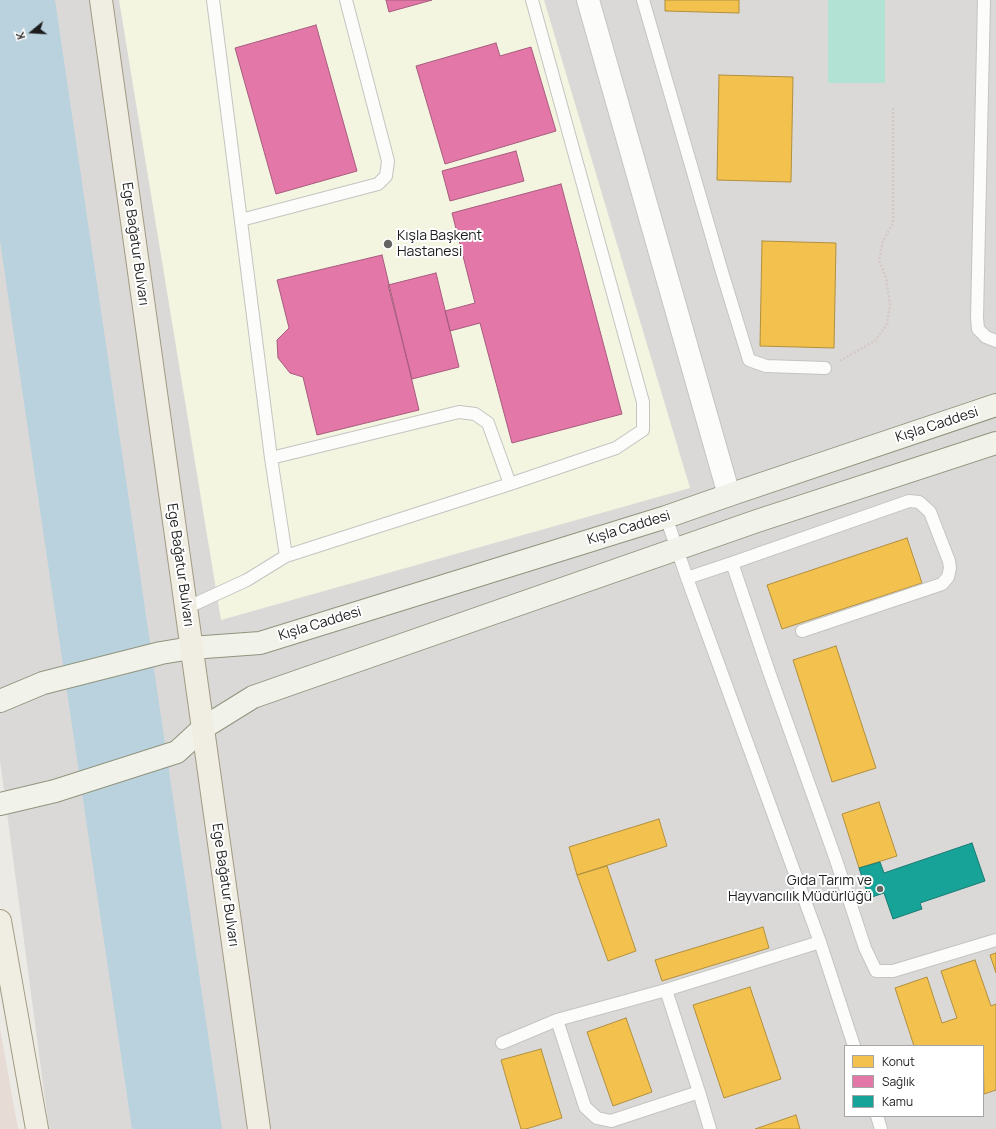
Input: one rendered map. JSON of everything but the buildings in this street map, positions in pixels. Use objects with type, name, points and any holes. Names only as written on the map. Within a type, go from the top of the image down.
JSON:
[{"type":"main road","name":"Ege Bağatur Bulvarı","points":[[101,0],[259,1129]]},
{"type":"main road","name":"Kışla Caddesi","points":[[0,701],[43,684],[161,653],[191,648],[260,643],[666,517],[996,405]]},
{"type":"main road","points":[[0,804],[55,791],[177,752],[203,728],[253,697],[757,521],[996,443]]},
{"type":"main road","points":[[0,921],[37,1129]]},
{"type":"street","points":[[588,0],[729,495]]},
{"type":"lane","points":[[213,0],[271,458],[286,556]]},
{"type":"lane","points":[[241,220],[378,184],[386,176],[388,160],[346,0]]},
{"type":"lane","points":[[186,608],[247,580],[286,556],[510,484],[616,448],[643,430],[643,402],[532,0]]},
{"type":"lane","points":[[643,0],[749,360],[766,366],[825,368]]},
{"type":"lane","points":[[984,0],[977,318],[978,329],[986,337],[996,341]]},
{"type":"lane","points":[[271,458],[459,412],[475,414],[488,422],[510,484]]},
{"type":"lane","points":[[687,578],[909,501],[920,502],[930,512],[949,561],[950,568],[948,577],[942,584],[802,631]]},
{"type":"lane","points":[[666,517],[820,942],[854,1045]]},
{"type":"lane","points":[[732,563],[836,860],[865,948],[876,970],[893,971],[996,940]]},
{"type":"lane","points":[[502,1043],[557,1020],[666,990],[820,942]]},
{"type":"lane","points":[[666,990],[710,1129]]},
{"type":"lane","points":[[557,1020],[585,1107],[597,1118],[611,1121],[699,1092]]},
{"type":"lane","points":[[877,1117],[881,1129]]},
{"type":"path","points":[[825,368],[876,340],[887,324],[890,305],[886,278],[879,260],[883,241],[893,223],[893,108]]},
{"type":"shaded area","points":[[0,0],[996,0],[996,1129],[49,1129],[0,760]]},
{"type":"shaded area","name":"Kışla Başkent Hastanesi","points":[[119,0],[544,0],[690,488],[221,620]]},
{"type":"shaded area","points":[[0,1028],[18,1129],[0,1129]]},
{"type":"green space","points":[[828,0],[885,0],[885,83],[828,83]]},
{"type":"water","points":[[0,0],[55,0],[222,1129],[132,1129],[0,241]]},
{"type":"place","name":"Kışla Başkent Hastanesi","points":[[388,244]]},
{"type":"place","name":"Gıda Tarım ve Hayvancılık Müdürlüğü","points":[[880,889]]}]
